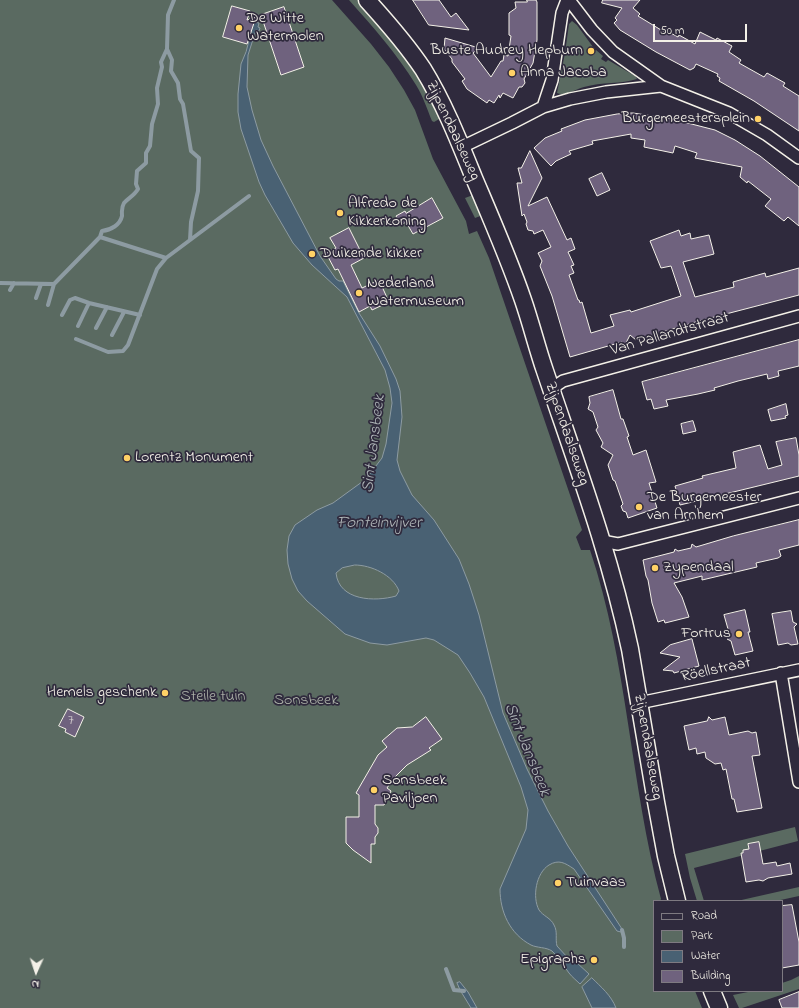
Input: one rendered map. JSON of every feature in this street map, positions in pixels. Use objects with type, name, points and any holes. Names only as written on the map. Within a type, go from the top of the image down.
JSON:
[{"type":"main road","name":"Zijpendaalseweg","points":[[367,0],[402,41],[422,69],[449,117],[523,300],[602,541],[623,615],[666,856],[677,900]]},
{"type":"main road","points":[[712,992],[719,1008]]},
{"type":"street","points":[[543,107],[552,80],[562,14],[568,0],[592,30],[613,52],[661,86],[729,112],[767,135],[799,158]]},
{"type":"street","points":[[462,147],[543,107],[570,99],[606,92],[661,86]]},
{"type":"street","name":"Van Pallandtstraat","points":[[551,389],[563,381],[799,316]]},
{"type":"street","points":[[602,541],[618,544],[799,498]]},
{"type":"street","name":"Röellstraat","points":[[639,704],[799,670]]},
{"type":"street","points":[[781,673],[799,782]]},
{"type":"green space","name":"Sonsbeek","points":[[0,0],[332,0],[371,44],[389,67],[404,90],[415,110],[433,159],[466,221],[469,234],[477,231],[489,258],[582,530],[576,537],[581,550],[590,550],[603,593],[613,636],[642,812],[661,899],[653,900],[653,992],[695,992],[702,1008],[0,1008]]},
{"type":"green space","points":[[349,0],[360,0],[395,43],[423,83],[441,118],[434,122],[432,121],[421,94],[401,62]]},
{"type":"green space","points":[[572,21],[577,25],[593,47],[591,52],[596,50],[603,56],[601,59],[606,62],[608,60],[635,76],[637,79],[625,82],[591,85],[563,94],[557,93],[569,24]]},
{"type":"green space","points":[[473,195],[483,215],[475,218],[465,198]]},
{"type":"green space","points":[[795,827],[798,841],[694,868],[704,900],[697,900],[685,854]]},
{"type":"green space","points":[[799,887],[799,896],[781,900],[741,900]]},
{"type":"green space","points":[[799,976],[799,989],[742,1008],[739,1008],[733,995],[748,992],[783,992],[783,983]]},
{"type":"water","name":"Fonteinvijver","points":[[254,22],[259,23],[259,31],[256,30],[248,55],[247,87],[261,140],[320,256],[336,279],[343,281],[359,313],[380,346],[396,379],[400,391],[402,417],[397,460],[400,471],[412,495],[434,520],[459,559],[479,615],[503,713],[527,769],[548,811],[568,846],[622,929],[621,932],[617,931],[574,869],[565,864],[556,862],[549,865],[541,874],[536,886],[537,905],[539,910],[554,925],[556,930],[557,946],[568,958],[576,962],[589,974],[580,984],[552,951],[531,945],[517,935],[504,914],[500,898],[500,889],[526,829],[528,810],[521,787],[484,697],[458,655],[434,640],[426,638],[387,645],[370,643],[345,634],[307,601],[298,591],[292,579],[288,564],[287,550],[289,536],[295,525],[317,510],[333,503],[366,479],[382,458],[386,444],[392,403],[385,370],[347,297],[312,265],[293,243],[259,182],[241,129],[238,112],[241,64],[246,52]],"holes":[[[361,565],[381,572],[392,580],[399,591],[396,596],[369,599],[351,594],[344,589],[339,582],[336,573],[342,568]]]},
{"type":"water","points":[[592,978],[609,995],[616,1008],[592,1008],[582,987]]},
{"type":"water","points":[[460,982],[468,992],[477,1008],[471,1008],[457,983]]},
{"type":"building","points":[[413,0],[439,0],[451,17],[456,13],[469,30],[429,25]]},
{"type":"building","points":[[527,0],[536,0],[537,2],[537,40],[533,63],[524,79],[525,83],[522,87],[519,87],[513,98],[503,93],[500,98],[499,95],[494,103],[489,100],[487,103],[467,89],[462,81],[465,79],[444,49],[445,38],[479,48],[473,53],[491,77],[501,61],[503,61],[504,55],[508,56],[511,36],[509,35],[509,13],[516,8],[515,2],[527,2]]},
{"type":"building","points":[[603,0],[640,0],[633,8],[640,14],[638,16],[666,33],[667,31],[678,37],[679,35],[695,44],[700,32],[716,40],[717,38],[732,46],[729,52],[741,60],[739,63],[764,77],[767,73],[785,83],[783,86],[799,96],[799,131],[754,101],[719,81],[720,78],[717,76],[718,74],[696,64],[694,68],[690,70],[656,52],[620,30],[614,23],[617,20],[615,18],[622,8],[602,3]]},
{"type":"building","name":"De Witte Watermolen","points":[[232,6],[250,11],[247,20],[256,17],[247,44],[223,37]]},
{"type":"building","points":[[284,7],[304,67],[281,75],[261,15]]},
{"type":"building","points":[[633,113],[672,119],[715,130],[735,140],[760,156],[799,187],[799,226],[788,217],[784,221],[765,206],[771,199],[748,181],[747,183],[740,177],[742,167],[695,158],[697,153],[675,146],[673,153],[644,147],[645,140],[631,138],[631,134],[592,141],[593,144],[569,151],[571,154],[556,161],[551,166],[534,148],[545,138],[562,131],[561,129],[585,120],[617,114]]},
{"type":"building","points":[[530,151],[542,178],[528,206],[547,197],[567,240],[571,238],[575,249],[568,252],[574,265],[571,266],[574,273],[569,275],[578,300],[580,303],[582,302],[591,333],[614,326],[610,315],[630,310],[631,312],[681,296],[671,266],[661,268],[650,241],[679,230],[681,236],[690,233],[691,239],[709,235],[714,254],[683,262],[695,297],[734,287],[733,282],[765,273],[766,277],[799,268],[799,295],[699,321],[636,340],[630,335],[625,345],[622,342],[570,357],[552,296],[540,266],[542,261],[538,253],[551,247],[543,230],[534,234],[533,231],[528,230],[524,214],[522,216],[517,183],[522,183],[518,168],[521,168]]},
{"type":"building","points":[[602,173],[610,190],[597,196],[589,179]]},
{"type":"building","points":[[432,198],[443,218],[413,234],[406,222],[401,225],[396,216],[405,211],[406,213]]},
{"type":"building","points":[[349,228],[364,258],[351,265],[362,288],[379,280],[389,302],[372,310],[370,306],[359,312],[338,269],[335,270],[326,253],[336,248],[330,238]]},
{"type":"building","points":[[799,340],[799,366],[778,371],[779,376],[768,379],[767,374],[714,388],[715,390],[666,400],[668,406],[654,409],[651,399],[647,400],[642,382]]},
{"type":"building","points":[[613,390],[621,419],[623,419],[629,436],[627,437],[633,455],[646,450],[656,482],[649,483],[657,508],[628,518],[626,512],[623,511],[621,506],[623,504],[608,465],[613,455],[601,447],[603,443],[596,430],[598,427],[593,412],[588,409],[590,403],[589,397]]},
{"type":"building","points":[[786,404],[788,415],[785,416],[786,418],[771,421],[768,410]]},
{"type":"building","points":[[693,421],[696,431],[683,434],[681,424]]},
{"type":"building","points":[[796,438],[799,455],[799,476],[680,505],[675,486],[703,478],[702,476],[736,468],[733,452],[760,445],[768,469],[782,465],[776,442]]},
{"type":"building","points":[[799,520],[799,545],[779,550],[781,556],[778,558],[756,563],[757,567],[702,580],[702,576],[674,583],[682,597],[689,617],[665,623],[664,620],[658,622],[652,603],[643,560],[674,552],[675,549],[678,551],[691,548],[692,544],[696,547],[733,536]]},
{"type":"building","name":"Fortrus","points":[[745,610],[750,632],[748,632],[753,651],[735,655],[731,641],[727,639],[730,636],[724,615]]},
{"type":"building","points":[[791,611],[793,622],[797,624],[794,627],[798,644],[791,645],[788,643],[778,645],[772,614]]},
{"type":"building","points":[[692,639],[699,666],[674,673],[673,671],[663,670],[680,657],[660,653],[670,645]]},
{"type":"building","points":[[68,709],[84,717],[75,737],[65,732],[66,729],[59,726]]},
{"type":"building","name":"Sonsbeek Paviljoen","points":[[426,717],[442,739],[429,748],[431,750],[407,765],[393,779],[387,788],[391,791],[384,805],[375,805],[375,824],[378,828],[378,833],[375,837],[375,844],[371,844],[371,863],[346,843],[346,817],[359,817],[359,795],[356,793],[378,755],[387,747],[382,741],[397,728],[412,727]]},
{"type":"building","points":[[709,717],[712,720],[725,717],[729,735],[748,731],[752,733],[756,732],[760,755],[752,756],[762,808],[737,812],[734,799],[732,799],[726,769],[723,770],[721,763],[715,764],[706,758],[705,752],[697,754],[696,748],[689,750],[684,726],[707,721]]},
{"type":"building","points":[[759,842],[763,864],[776,862],[777,866],[790,863],[792,874],[768,878],[763,881],[759,880],[746,882],[741,853],[743,853],[743,850],[749,849],[748,844]]},
{"type":"building","points":[[792,905],[799,942],[799,965],[783,968],[783,906]]},
{"type":"building","points":[[799,992],[799,1008],[782,1008],[779,1000]]},
{"type":"waterway","points":[[174,0],[168,15],[167,49],[172,60],[171,71],[178,83],[180,99],[183,104],[191,151],[199,158],[198,191],[191,222],[190,240]]},
{"type":"waterway","points":[[100,237],[102,231],[109,230],[119,222],[122,216],[122,208],[124,203],[138,189],[136,184],[137,171],[146,163],[146,153],[150,146],[152,124],[158,104],[157,88],[162,67],[161,62],[167,49]]},
{"type":"waterway","points":[[76,339],[108,352],[123,351],[128,345],[157,269],[166,258],[249,196]]},
{"type":"waterway","points":[[0,283],[54,284],[100,237],[166,258]]},
{"type":"waterway","points":[[10,290],[14,283]]},
{"type":"waterway","points":[[36,298],[41,284]]},
{"type":"waterway","points":[[48,305],[54,284]]},
{"type":"waterway","points":[[62,315],[70,300],[75,298],[89,303],[140,315]]},
{"type":"waterway","points":[[78,326],[89,303]]},
{"type":"waterway","points":[[96,328],[107,307]]},
{"type":"waterway","points":[[112,335],[124,312]]},
{"type":"waterway","points":[[622,930],[624,947]]},
{"type":"waterway","points":[[446,969],[454,990],[464,991]]},
{"type":"place","name":"De Witte Watermolen","points":[[239,28]]},
{"type":"place","name":"Buste Audrey Hepburn","points":[[591,51]]},
{"type":"place","name":"Anna Jacoba","points":[[512,73]]},
{"type":"place","name":"Burgemeestersplein","points":[[758,119]]},
{"type":"place","name":"Alfredo de Kikkerkoning","points":[[340,213]]},
{"type":"place","name":"Duikende kikker","points":[[312,254]]},
{"type":"place","name":"Nederland Watermuseum","points":[[359,293]]},
{"type":"place","name":"Lorentz Monument","points":[[127,458]]},
{"type":"place","name":"De Burgemeester van Arnhem","points":[[639,507]]},
{"type":"place","name":"Zypendaal","points":[[655,568]]},
{"type":"place","name":"Fortrus","points":[[739,634]]},
{"type":"place","name":"Hemels geschenk","points":[[165,693]]},
{"type":"place","name":"Sonsbeek Paviljoen","points":[[374,790]]},
{"type":"place","name":"Tuinvaas","points":[[558,883]]},
{"type":"place","name":"Epigraphs","points":[[594,960]]},
{"type":"water label","name":"Sint Jansbeek","points":[[375,444]]},
{"type":"water label","name":"Sint Jansbeek","points":[[526,750]]},
{"type":"park label","name":"Steile tuin","points":[[213,697]]}]
